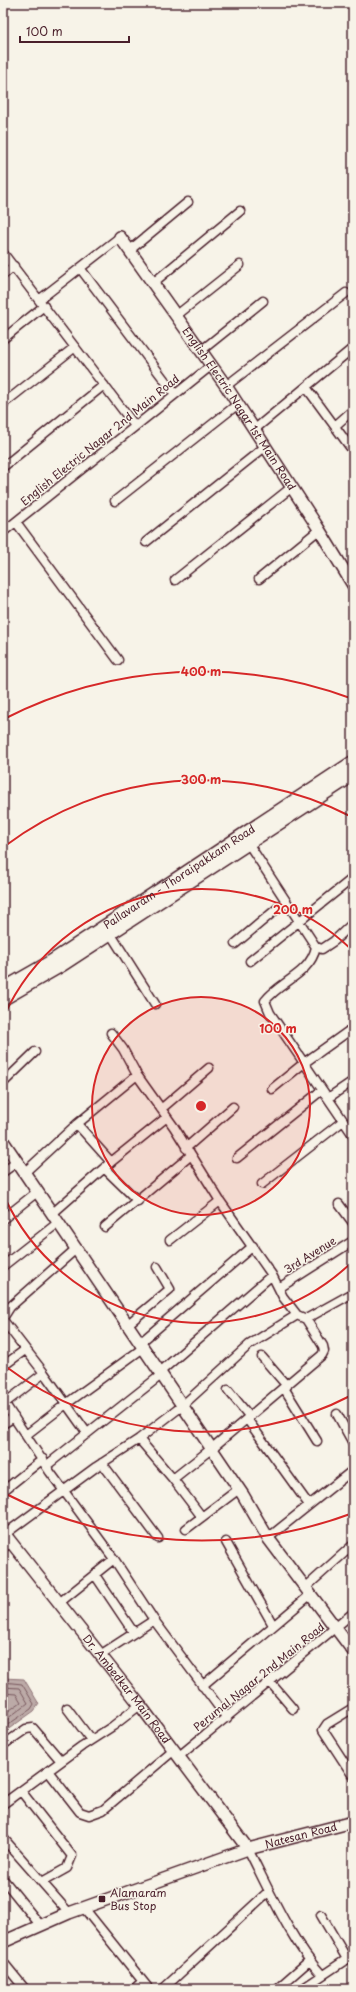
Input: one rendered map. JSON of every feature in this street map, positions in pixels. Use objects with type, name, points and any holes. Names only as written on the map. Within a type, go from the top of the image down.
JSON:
[{"type":"main road","name":"Pallavaram - Thoraipakkam Road","points":[[3,989],[52,961],[353,762]]},
{"type":"main road","name":"Pallavaram - Thoraipakkam Road","points":[[3,999],[62,965],[353,775]]},
{"type":"street","points":[[130,250],[188,202]]},
{"type":"street","points":[[153,283],[240,211]]},
{"type":"street","points":[[3,339],[80,268],[120,237]]},
{"type":"street","name":"English Electric Nagar 1st Main Road","points":[[120,237],[212,364],[351,577]]},
{"type":"street","points":[[3,253],[135,426]]},
{"type":"street","points":[[176,315],[240,265]]},
{"type":"street","points":[[3,275],[14,266]]},
{"type":"street","points":[[80,268],[175,394]]},
{"type":"street","points":[[226,386],[346,293]]},
{"type":"street","points":[[202,350],[263,300]]},
{"type":"street","points":[[3,404],[75,347]]},
{"type":"street","points":[[255,429],[353,348]]},
{"type":"street","name":"English Electric Nagar 2nd Main Road","points":[[3,532],[212,364]]},
{"type":"street","points":[[3,467],[104,385]]},
{"type":"street","points":[[306,387],[353,451]]},
{"type":"street","points":[[115,501],[238,404]]},
{"type":"street","points":[[335,426],[353,410]]},
{"type":"street","points":[[146,542],[266,446]]},
{"type":"street","points":[[175,580],[292,487]]},
{"type":"street","points":[[16,522],[118,660]]},
{"type":"street","points":[[258,579],[320,529]]},
{"type":"street","points":[[248,843],[285,902],[316,947],[322,949],[328,946],[353,923]]},
{"type":"street","points":[[250,962],[353,878]]},
{"type":"street","points":[[235,944],[285,902]]},
{"type":"street","points":[[110,933],[155,1004]]},
{"type":"street","points":[[316,947],[314,956],[302,970],[265,1001],[270,1013],[353,1134]]},
{"type":"street","points":[[272,1090],[304,1063],[353,1028]]},
{"type":"street","points":[[111,1033],[123,1049],[137,1075],[167,1118],[220,1202],[253,1246],[272,1275],[283,1297],[297,1315],[306,1319],[324,1350],[315,1363],[211,1449],[173,1478]]},
{"type":"street","points":[[3,1083],[35,1052]]},
{"type":"street","points":[[161,1109],[209,1068]]},
{"type":"street","points":[[24,1173],[77,1124],[137,1075]]},
{"type":"street","points":[[328,1098],[353,1081]]},
{"type":"street","points":[[237,1158],[322,1090]]},
{"type":"street","points":[[186,1148],[233,1107]]},
{"type":"street","points":[[3,1266],[56,1218],[104,1168],[167,1118]]},
{"type":"street","points":[[262,1184],[343,1120]]},
{"type":"street","points":[[77,1124],[111,1162]]},
{"type":"street","points":[[3,1141],[239,1489],[268,1538],[353,1651]]},
{"type":"street","points":[[105,1227],[190,1156]]},
{"type":"street","points":[[3,1172],[17,1162]]},
{"type":"street","points":[[104,1168],[138,1200]]},
{"type":"street","points":[[3,1219],[37,1192]]},
{"type":"street","points":[[170,1240],[220,1202]]},
{"type":"street","points":[[339,1204],[353,1223]]},
{"type":"street","name":"3rd Avenue","points":[[279,1288],[353,1241]]},
{"type":"street","points":[[26,1435],[141,1345],[253,1246]]},
{"type":"street","points":[[77,1248],[10,1307],[3,1319],[87,1433]]},
{"type":"street","points":[[127,1325],[170,1289],[157,1267]]},
{"type":"street","points":[[3,1491],[87,1433],[160,1374],[272,1275]]},
{"type":"street","points":[[306,1319],[353,1293]]},
{"type":"street","points":[[6,1539],[64,1491],[102,1463],[139,1439],[182,1406],[248,1345],[297,1315]]},
{"type":"street","points":[[3,1366],[25,1350]]},
{"type":"street","points":[[262,1357],[285,1387],[317,1441]]},
{"type":"street","points":[[44,1373],[4,1402],[154,1620],[227,1718]]},
{"type":"street","points":[[228,1390],[310,1505]]},
{"type":"street","points":[[337,1414],[353,1443]]},
{"type":"street","points":[[3,1424],[14,1417]]},
{"type":"street","points":[[139,1439],[173,1478],[202,1517]]},
{"type":"street","points":[[102,1463],[158,1538]]},
{"type":"street","points":[[268,1538],[353,1470]]},
{"type":"street","points":[[186,1529],[239,1489]]},
{"type":"street","name":"Dr. Ambedkar Main Road","points":[[6,1539],[140,1705],[248,1849]]},
{"type":"street","points":[[226,1542],[273,1625]]},
{"type":"street","points":[[202,1686],[273,1625],[353,1545]]},
{"type":"street","points":[[59,1603],[114,1560]]},
{"type":"street","points":[[95,1575],[134,1632]]},
{"type":"street","name":"Perumal Nagar 2nd Main Road","points":[[48,1771],[80,1812],[93,1815],[103,1810],[176,1754],[227,1718],[353,1613]]},
{"type":"street","points":[[100,1655],[154,1620]]},
{"type":"street","points":[[270,1682],[293,1709]]},
{"type":"street","points":[[3,1804],[61,1761],[113,1726],[140,1705]]},
{"type":"street","points":[[67,1708],[91,1740]]},
{"type":"street","points":[[353,1708],[327,1724],[322,1730],[353,1776]]},
{"type":"street","points":[[3,1745],[26,1729],[33,1728],[61,1761]]},
{"type":"street","points":[[21,1791],[72,1856],[67,1868],[42,1882]]},
{"type":"street","name":"Natesan Road","points":[[3,1942],[84,1908],[248,1849],[353,1822]]},
{"type":"street","points":[[3,1838],[69,1914]]},
{"type":"street","points":[[248,1849],[269,1891],[309,1962],[322,1975]]},
{"type":"street","points":[[3,1879],[41,1926]]},
{"type":"street","points":[[164,1989],[269,1891]]},
{"type":"street","points":[[84,1908],[148,1989]]},
{"type":"street","points":[[302,1989],[350,1957],[321,1915]]},
{"type":"street","points":[[3,1962],[25,1989]]},
{"type":"street","points":[[277,1989],[309,1962]]},
{"type":"street","points":[[134,1989],[142,1982]]},
{"type":"water","points":[[3,1678],[24,1679],[39,1704],[34,1711],[3,1733]]},
{"type":"place","name":"Alamaram Bus Stop","points":[[102,1899]]}]
